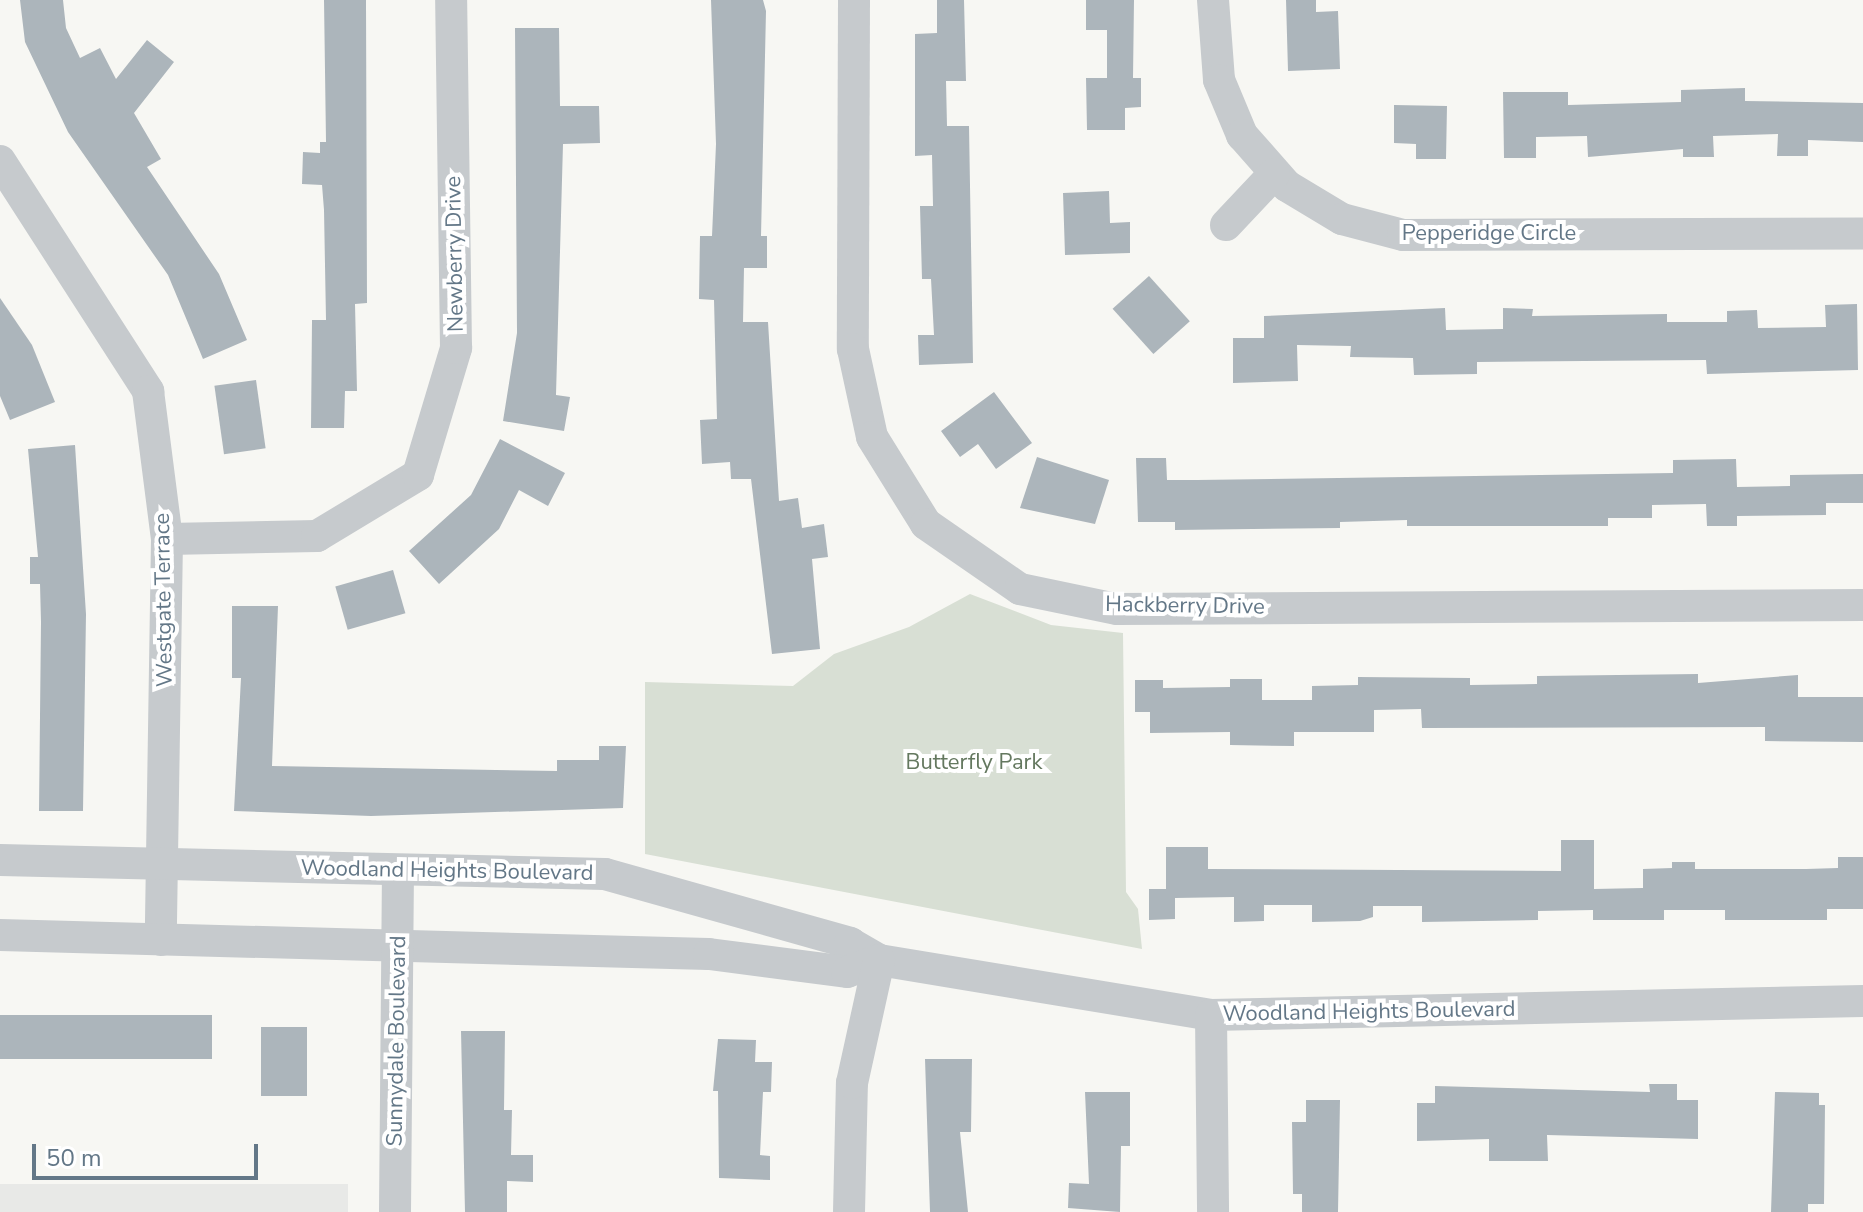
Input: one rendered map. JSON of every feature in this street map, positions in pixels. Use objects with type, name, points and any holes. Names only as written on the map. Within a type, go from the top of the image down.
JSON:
[{"type":"street","name":"Newberry Drive","points":[[167,539],[317,536],[418,475],[456,348],[451,0]]},
{"type":"street","name":"Hackberry Drive","points":[[854,0],[853,349],[872,437],[926,524],[1020,589],[1117,609],[1863,605]]},
{"type":"street","name":"Pepperidge Circle","points":[[1213,0],[1214,53],[1224,99],[1252,151],[1274,174],[1342,219],[1403,235],[1863,233]]},
{"type":"street","name":"Westgate Terrace","points":[[0,161],[148,391],[167,539],[161,940]]},
{"type":"street","points":[[1226,225],[1274,174]]},
{"type":"street","name":"Woodland Heights Boulevard","points":[[0,860],[605,874],[850,943],[879,960],[1211,1015],[1863,1001]]},
{"type":"street","name":"Sunnydale Boulevard","points":[[395,1212],[398,870]]},
{"type":"street","name":"Woodland Heights Boulevard","points":[[0,935],[709,954],[847,972],[879,960]]},
{"type":"street","points":[[849,1212],[852,1083],[879,960]]},
{"type":"street","points":[[1211,1015],[1213,1212]]},
{"type":"shaded area","points":[[0,1184],[348,1184],[348,1212],[0,1212]]},
{"type":"green space","name":"Butterfly Park","points":[[970,594],[1051,625],[1123,633],[1126,892],[1138,909],[1142,949],[645,854],[645,682],[793,686],[834,654],[909,627]]},
{"type":"building","points":[[20,0],[63,0],[66,28],[80,58],[100,48],[116,79],[147,40],[174,62],[134,113],[161,159],[147,167],[219,274],[247,340],[203,359],[168,275],[68,132],[25,42]]},
{"type":"building","points":[[324,0],[366,0],[367,303],[355,304],[357,391],[345,391],[344,428],[311,428],[312,320],[326,320],[324,210],[322,185],[302,184],[303,152],[320,153],[320,142],[326,142]]},
{"type":"building","points":[[711,0],[763,0],[766,11],[761,236],[767,236],[767,268],[744,268],[743,322],[768,322],[779,501],[798,498],[802,528],[824,524],[828,557],[812,559],[820,649],[772,654],[751,479],[731,479],[730,462],[702,464],[700,420],[717,419],[714,300],[699,299],[700,236],[712,236],[716,144]]},
{"type":"building","points":[[937,0],[964,0],[966,81],[946,81],[947,126],[969,126],[973,363],[919,365],[918,335],[934,335],[931,279],[922,279],[920,206],[933,206],[932,155],[915,156],[915,34],[937,33]]},
{"type":"building","points":[[1086,0],[1134,0],[1133,78],[1141,78],[1141,107],[1125,108],[1125,130],[1087,130],[1086,78],[1107,78],[1107,30],[1086,30]]},
{"type":"building","points":[[1286,0],[1316,0],[1316,12],[1338,11],[1340,69],[1288,71]]},
{"type":"building","points":[[515,28],[559,28],[560,106],[599,106],[600,143],[563,144],[556,395],[570,397],[564,431],[503,421],[517,333]]},
{"type":"building","points":[[1745,88],[1745,101],[1863,103],[1863,142],[1808,140],[1808,156],[1777,156],[1778,134],[1713,136],[1714,157],[1683,157],[1683,149],[1588,157],[1587,136],[1536,137],[1536,158],[1504,158],[1503,92],[1568,92],[1568,105],[1681,102],[1681,90]]},
{"type":"building","points":[[1394,105],[1447,106],[1446,159],[1416,159],[1416,144],[1394,143]]},
{"type":"building","points":[[1109,191],[1110,223],[1130,222],[1130,253],[1065,255],[1063,193]]},
{"type":"building","points":[[1149,276],[1190,321],[1153,354],[1113,309]]},
{"type":"building","points":[[0,298],[32,345],[55,402],[10,420],[0,396]]},
{"type":"building","points":[[1857,304],[1858,370],[1707,374],[1706,360],[1477,362],[1477,374],[1414,375],[1413,358],[1350,357],[1351,346],[1297,345],[1298,381],[1233,383],[1233,338],[1264,338],[1264,316],[1445,308],[1446,330],[1503,329],[1503,308],[1533,309],[1532,316],[1667,314],[1667,322],[1727,322],[1727,311],[1757,310],[1758,328],[1826,327],[1825,305]]},
{"type":"building","points":[[256,380],[266,448],[224,454],[214,386]]},
{"type":"building","points":[[994,392],[1032,443],[996,469],[978,444],[960,457],[941,431]]},
{"type":"building","points":[[500,439],[565,473],[548,506],[519,490],[499,529],[439,584],[409,551],[471,495]]},
{"type":"building","points":[[75,445],[86,614],[83,811],[39,811],[40,584],[30,584],[30,557],[38,557],[28,449]]},
{"type":"building","points":[[1037,457],[1109,480],[1095,524],[1020,508]]},
{"type":"building","points":[[1136,458],[1166,458],[1167,480],[1673,473],[1673,460],[1736,459],[1737,487],[1790,486],[1790,475],[1863,474],[1863,503],[1826,503],[1826,515],[1737,516],[1737,526],[1707,526],[1706,504],[1652,505],[1652,518],[1608,518],[1608,526],[1407,526],[1407,520],[1340,522],[1340,528],[1175,530],[1175,522],[1138,522]]},
{"type":"building","points":[[393,570],[405,613],[348,630],[335,587]]},
{"type":"building","points":[[232,606],[278,606],[272,766],[557,771],[557,760],[599,760],[599,746],[626,746],[623,808],[371,816],[234,811],[241,678],[232,678]]},
{"type":"building","points":[[1698,674],[1698,683],[1798,675],[1798,697],[1863,697],[1863,742],[1765,741],[1765,727],[1422,728],[1421,709],[1374,710],[1374,732],[1294,732],[1294,746],[1230,745],[1230,732],[1150,733],[1150,712],[1135,712],[1135,680],[1163,680],[1163,688],[1230,687],[1230,679],[1262,679],[1262,700],[1312,700],[1312,686],[1358,685],[1358,677],[1470,678],[1470,685],[1537,684],[1537,676]]},
{"type":"building","points":[[1561,840],[1594,840],[1594,889],[1643,888],[1643,869],[1672,868],[1672,862],[1695,862],[1695,869],[1806,869],[1838,868],[1838,857],[1863,857],[1863,909],[1827,909],[1827,920],[1725,920],[1725,910],[1664,910],[1664,920],[1593,920],[1593,910],[1538,911],[1538,920],[1422,922],[1422,906],[1373,906],[1373,917],[1360,921],[1312,922],[1312,905],[1264,905],[1264,921],[1234,922],[1234,897],[1175,898],[1175,919],[1149,920],[1149,889],[1166,889],[1166,847],[1208,847],[1208,869],[1561,871]]},
{"type":"building","points":[[0,1015],[212,1015],[212,1059],[0,1059]]},
{"type":"building","points":[[261,1027],[307,1027],[307,1096],[261,1096]]},
{"type":"building","points":[[461,1031],[505,1031],[504,1110],[512,1110],[511,1155],[533,1155],[533,1182],[507,1181],[507,1212],[465,1212]]},
{"type":"building","points":[[718,1039],[756,1040],[755,1062],[772,1062],[771,1092],[763,1092],[760,1155],[770,1156],[770,1180],[719,1178],[718,1091],[713,1091]]},
{"type":"building","points":[[925,1059],[972,1059],[971,1132],[960,1132],[968,1212],[930,1212]]},
{"type":"building","points":[[1649,1084],[1677,1084],[1677,1100],[1698,1100],[1698,1139],[1547,1135],[1548,1161],[1489,1161],[1489,1139],[1417,1141],[1417,1103],[1435,1103],[1435,1086],[1650,1092]]},
{"type":"building","points":[[1085,1092],[1130,1092],[1130,1146],[1121,1146],[1120,1212],[1068,1208],[1069,1183],[1089,1184]]},
{"type":"building","points":[[1775,1092],[1819,1093],[1819,1105],[1825,1105],[1824,1204],[1808,1204],[1808,1212],[1771,1212]]},
{"type":"building","points":[[1306,1100],[1340,1100],[1338,1212],[1302,1212],[1302,1194],[1293,1194],[1292,1122],[1306,1122]]}]
